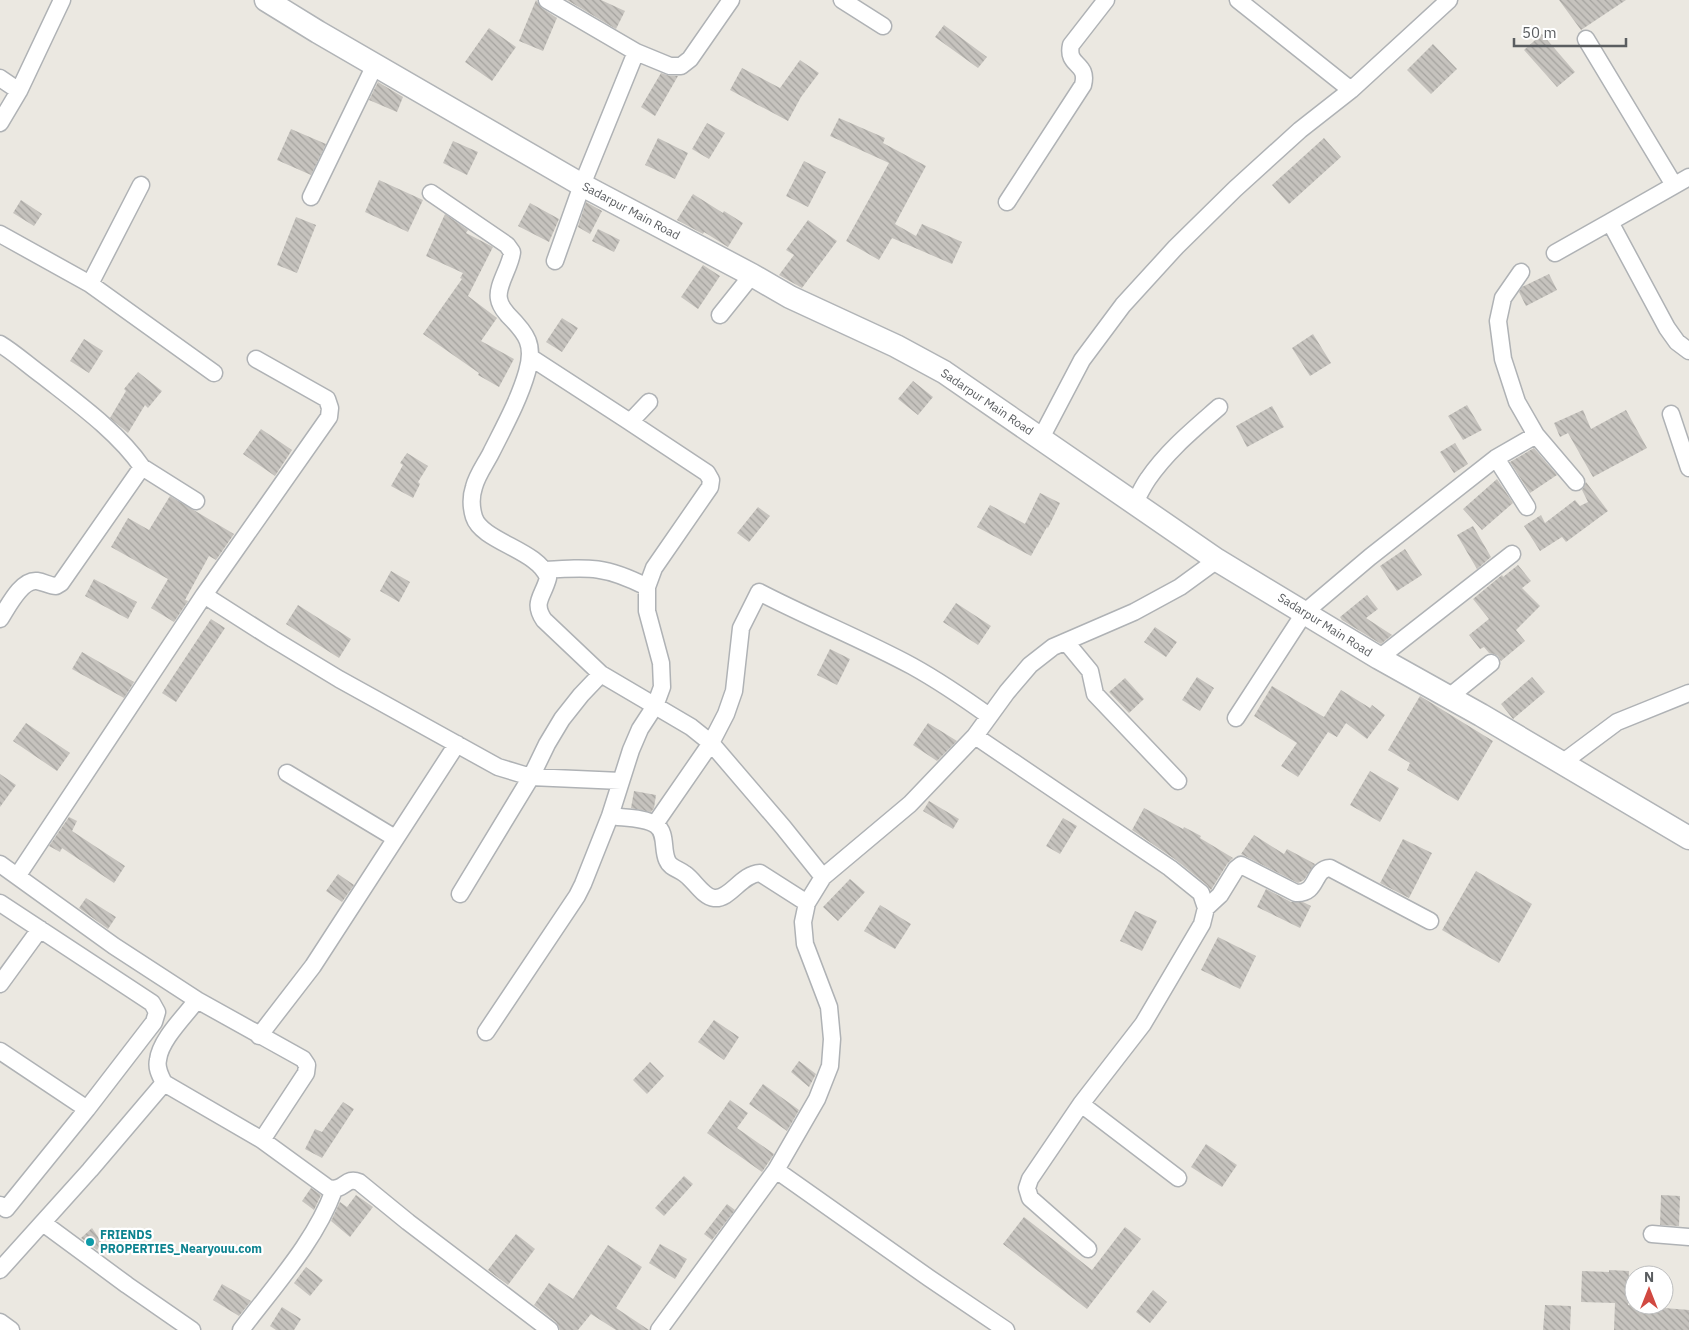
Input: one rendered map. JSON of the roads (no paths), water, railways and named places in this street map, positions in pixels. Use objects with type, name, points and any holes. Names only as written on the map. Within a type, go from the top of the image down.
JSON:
[{"type":"street","points":[[0,123],[19,91],[62,0]]},
{"type":"street","name":"Sadarpur Main Road","points":[[266,0],[582,185],[790,297],[896,346],[944,372],[1217,560],[1379,658],[1689,838]]},
{"type":"street","points":[[547,0],[636,52],[670,66],[681,66],[690,59],[731,0]]},
{"type":"street","points":[[842,0],[883,26]]},
{"type":"street","points":[[1006,202],[1083,85],[1085,77],[1083,70],[1073,61],[1069,53],[1071,45],[1106,0]]},
{"type":"street","points":[[1238,0],[1350,90]]},
{"type":"street","points":[[1040,438],[1082,360],[1123,305],[1176,247],[1235,189],[1300,130],[1350,90],[1449,0]]},
{"type":"street","points":[[1586,39],[1674,185]]},
{"type":"street","points":[[555,261],[582,185],[636,52]]},
{"type":"street","points":[[311,197],[375,65]]},
{"type":"street","points":[[0,78],[19,91]]},
{"type":"street","points":[[1555,253],[1689,176]]},
{"type":"street","points":[[90,284],[141,185]]},
{"type":"street","points":[[431,194],[507,245],[512,252],[512,259],[498,298],[502,309],[524,331],[529,343],[530,357],[527,372],[507,422],[474,486],[471,505],[474,519],[483,530],[517,550],[545,570],[548,578],[539,600],[538,611],[544,620],[601,674],[691,727],[711,743],[823,877]]},
{"type":"street","points":[[1610,222],[1667,328],[1678,342],[1689,351]]},
{"type":"street","points":[[0,234],[90,284],[214,373]]},
{"type":"street","points":[[1522,272],[1503,298],[1498,321],[1503,359],[1517,402],[1536,435],[1576,482]]},
{"type":"street","points":[[720,315],[752,275]]},
{"type":"street","points":[[1,348],[81,406],[112,434],[142,467],[196,501]]},
{"type":"street","points":[[486,1032],[577,896],[583,884],[610,816],[640,729],[655,706],[662,686],[661,663],[647,611],[647,587],[654,568],[710,488],[711,480],[708,473],[530,357]]},
{"type":"street","points":[[18,875],[204,595],[329,417],[330,408],[327,399],[256,360]]},
{"type":"street","points":[[630,422],[649,402]]},
{"type":"street","points":[[1135,502],[1148,478],[1166,457],[1219,407]]},
{"type":"street","points":[[1671,414],[1689,468]]},
{"type":"street","points":[[1236,718],[1305,612],[1370,557],[1496,458],[1536,435]]},
{"type":"street","points":[[1496,458],[1527,507]]},
{"type":"street","points":[[0,619],[22,587],[29,581],[38,581],[56,586],[61,583],[142,467]]},
{"type":"street","points":[[1379,658],[1512,554]]},
{"type":"street","points":[[659,1330],[776,1170],[817,1099],[830,1066],[832,1039],[829,1007],[805,944],[803,922],[807,904],[823,877],[910,804],[975,736],[1007,692],[1030,665],[1054,647],[1134,612],[1180,587],[1217,560]]},
{"type":"street","points":[[545,570],[601,569],[623,575],[647,587]]},
{"type":"street","points":[[655,824],[711,743],[726,714],[734,691],[741,628],[760,592],[910,665],[943,684],[989,716]]},
{"type":"street","points":[[204,595],[340,679],[498,767],[531,777],[621,781]]},
{"type":"street","points":[[1066,642],[1090,671],[1095,694],[1178,781]]},
{"type":"street","points":[[1449,697],[1491,663]]},
{"type":"street","points":[[460,894],[531,777],[562,719],[601,674]]},
{"type":"street","points":[[1562,763],[1617,722],[1689,694]]},
{"type":"street","points":[[975,736],[1170,868],[1201,893],[1206,908],[1202,924],[1142,1024],[1081,1104],[1030,1178],[1027,1188],[1030,1198],[1088,1249]]},
{"type":"street","points":[[259,1036],[313,966],[457,744]]},
{"type":"street","points":[[287,774],[396,838]]},
{"type":"street","points":[[610,816],[655,824],[661,830],[670,866],[686,874],[708,896],[720,898],[746,876],[760,873],[807,904]]},
{"type":"street","points":[[0,864],[18,875],[114,946],[197,1000],[303,1059],[307,1065],[306,1073],[262,1140]]},
{"type":"street","points":[[1206,908],[1220,895],[1236,869],[1241,865],[1296,893],[1304,894],[1322,871],[1325,868],[1330,868],[1430,921]]},
{"type":"street","points":[[0,903],[152,1003],[156,1012],[154,1022],[87,1109],[2,1210]]},
{"type":"street","points":[[0,984],[40,929]]},
{"type":"street","points":[[197,1000],[163,1044],[158,1060],[158,1072],[164,1083],[262,1140],[328,1188],[334,1190],[354,1180],[359,1182],[408,1222],[550,1330]]},
{"type":"street","points":[[0,1051],[87,1109]]},
{"type":"street","points":[[0,1270],[164,1083]]},
{"type":"street","points":[[1081,1104],[1178,1178]]},
{"type":"street","points":[[776,1170],[1006,1330]]},
{"type":"street","points":[[241,1330],[308,1240],[328,1208],[334,1190]]},
{"type":"street","points":[[43,1223],[192,1330]]},
{"type":"street","points":[[1652,1234],[1689,1237]]},
{"type":"street","points":[[0,1322],[11,1330]]},
{"type":"place","name":"FRIENDS PROPERTIES_Nearyouu.com","points":[[90,1242]]}]
